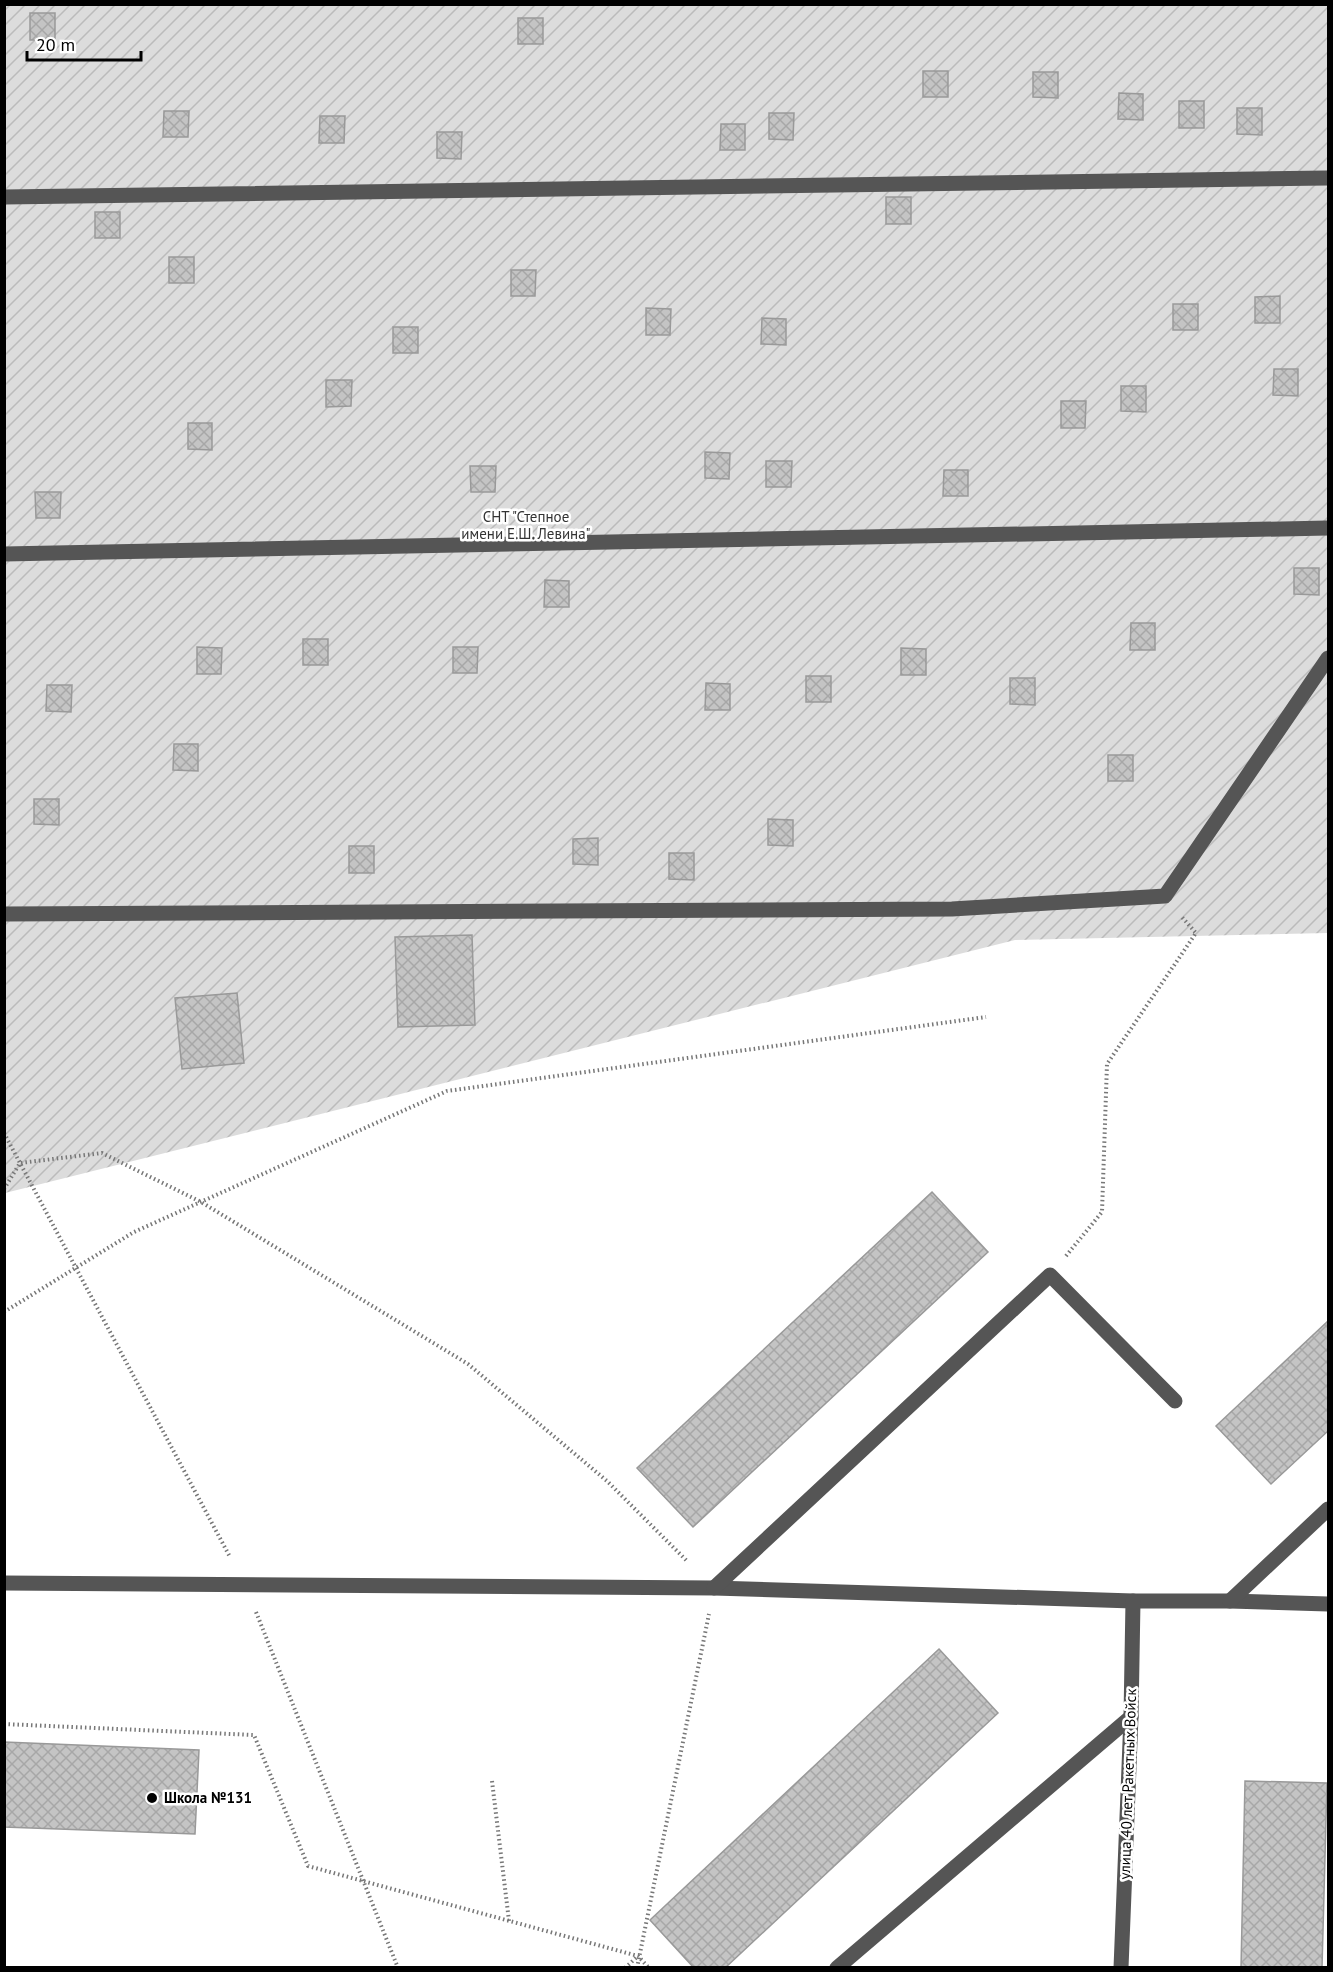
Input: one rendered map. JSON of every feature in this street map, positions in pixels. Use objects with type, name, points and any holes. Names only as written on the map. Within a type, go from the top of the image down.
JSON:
[{"type":"street","points":[[4,197],[1329,178]]},
{"type":"street","points":[[4,554],[1329,528]]},
{"type":"street","points":[[4,914],[952,909],[1165,896],[1329,658]]},
{"type":"street","points":[[714,1588],[1050,1275],[1175,1401]]},
{"type":"street","points":[[1230,1600],[1329,1509]]},
{"type":"street","points":[[4,1582],[714,1588],[1133,1601],[1230,1600],[1329,1604]]},
{"type":"street","name":"улица 40 лет Ракетных Войск","points":[[1121,1968],[1133,1601]]},
{"type":"street","points":[[837,1968],[1131,1717]]},
{"type":"path","points":[[1050,1275],[1102,1212],[1107,1064],[1196,933],[1165,896]]},
{"type":"path","points":[[4,1312],[134,1232],[447,1091],[986,1017]]},
{"type":"path","points":[[4,1134],[244,1584],[398,1968]]},
{"type":"path","points":[[21,1163],[102,1153],[201,1202],[468,1364],[607,1481],[714,1588],[637,1968]]},
{"type":"path","points":[[4,1190],[21,1163]]},
{"type":"path","points":[[4,1724],[254,1735],[309,1866],[638,1956],[649,1968]]},
{"type":"path","points":[[492,1780],[509,1920]]},
{"type":"path","points":[[625,1968],[638,1956]]},
{"type":"green space","name":"СНТ \"Степное имени Е.Ш. Левина\"","points":[[4,5],[1328,5],[1328,933],[1015,940],[5,1193]]},
{"type":"building","points":[[30,13],[55,13],[55,40],[30,40]]},
{"type":"building","points":[[518,18],[543,18],[543,44],[518,44]]},
{"type":"building","points":[[923,71],[948,71],[948,97],[923,97]]},
{"type":"building","points":[[1033,72],[1058,72],[1058,98],[1033,97]]},
{"type":"building","points":[[1119,93],[1143,94],[1143,120],[1118,119]]},
{"type":"building","points":[[1179,101],[1204,101],[1204,128],[1179,128]]},
{"type":"building","points":[[1237,108],[1262,108],[1262,135],[1237,134]]},
{"type":"building","points":[[164,111],[189,111],[188,137],[163,137]]},
{"type":"building","points":[[769,113],[794,113],[793,140],[769,139]]},
{"type":"building","points":[[320,116],[345,116],[344,143],[319,143]]},
{"type":"building","points":[[721,124],[745,124],[745,150],[720,150]]},
{"type":"building","points":[[437,132],[462,132],[461,159],[437,158]]},
{"type":"building","points":[[886,197],[911,197],[911,224],[886,224]]},
{"type":"building","points":[[95,212],[120,212],[120,238],[95,238]]},
{"type":"building","points":[[169,257],[194,257],[194,283],[169,283]]},
{"type":"building","points":[[511,270],[536,270],[535,296],[511,296]]},
{"type":"building","points":[[1280,296],[1280,323],[1255,323],[1255,297]]},
{"type":"building","points":[[1173,304],[1198,304],[1198,330],[1173,330]]},
{"type":"building","points":[[646,308],[671,309],[670,335],[646,335]]},
{"type":"building","points":[[762,318],[786,319],[786,345],[761,344]]},
{"type":"building","points":[[393,327],[418,327],[418,353],[393,353]]},
{"type":"building","points":[[1274,369],[1298,369],[1298,396],[1273,395]]},
{"type":"building","points":[[326,380],[352,380],[351,406],[326,407]]},
{"type":"building","points":[[1121,386],[1146,386],[1146,412],[1121,411]]},
{"type":"building","points":[[1061,401],[1086,401],[1085,428],[1061,428]]},
{"type":"building","points":[[188,423],[212,423],[212,450],[188,449]]},
{"type":"building","points":[[705,452],[730,453],[729,479],[705,478]]},
{"type":"building","points":[[766,461],[792,461],[791,487],[766,487]]},
{"type":"building","points":[[470,466],[496,466],[495,492],[471,492]]},
{"type":"building","points":[[944,470],[968,470],[968,496],[943,496]]},
{"type":"building","points":[[35,492],[61,492],[60,518],[36,518]]},
{"type":"building","points":[[1294,568],[1319,568],[1319,595],[1294,594]]},
{"type":"building","points":[[545,580],[569,581],[569,607],[544,607]]},
{"type":"building","points":[[1131,623],[1155,623],[1155,650],[1130,650]]},
{"type":"building","points":[[303,639],[328,639],[328,665],[303,665]]},
{"type":"building","points":[[197,647],[222,648],[221,674],[197,674]]},
{"type":"building","points":[[453,647],[478,647],[477,673],[453,673]]},
{"type":"building","points":[[901,648],[926,649],[926,675],[901,675]]},
{"type":"building","points":[[806,676],[831,676],[831,702],[806,702]]},
{"type":"building","points":[[1010,678],[1035,678],[1035,705],[1010,704]]},
{"type":"building","points":[[706,683],[730,684],[730,710],[705,710]]},
{"type":"building","points":[[47,685],[72,685],[71,712],[46,711]]},
{"type":"building","points":[[174,744],[198,744],[198,771],[173,770]]},
{"type":"building","points":[[1108,755],[1133,755],[1133,781],[1108,781]]},
{"type":"building","points":[[34,799],[59,799],[59,825],[34,824]]},
{"type":"building","points":[[768,819],[793,820],[793,846],[768,845]]},
{"type":"building","points":[[598,838],[598,865],[573,864],[573,839]]},
{"type":"building","points":[[349,846],[374,846],[374,873],[349,873]]},
{"type":"building","points":[[669,853],[694,853],[694,880],[669,879]]},
{"type":"building","points":[[472,935],[475,1025],[398,1027],[395,937]]},
{"type":"building","points":[[237,993],[244,1063],[182,1069],[175,998]]},
{"type":"building","points":[[932,1192],[988,1252],[693,1527],[637,1468]]},
{"type":"building","points":[[1328,1321],[1328,1431],[1271,1484],[1216,1426]]},
{"type":"building","points":[[939,1649],[998,1713],[725,1968],[694,1968],[650,1920]]},
{"type":"building","points":[[4,1742],[199,1750],[195,1834],[4,1827]]},
{"type":"building","points":[[1245,1781],[1327,1783],[1322,1968],[1241,1968]]},
{"type":"place","name":"Школа №131","points":[[152,1798]]}]
